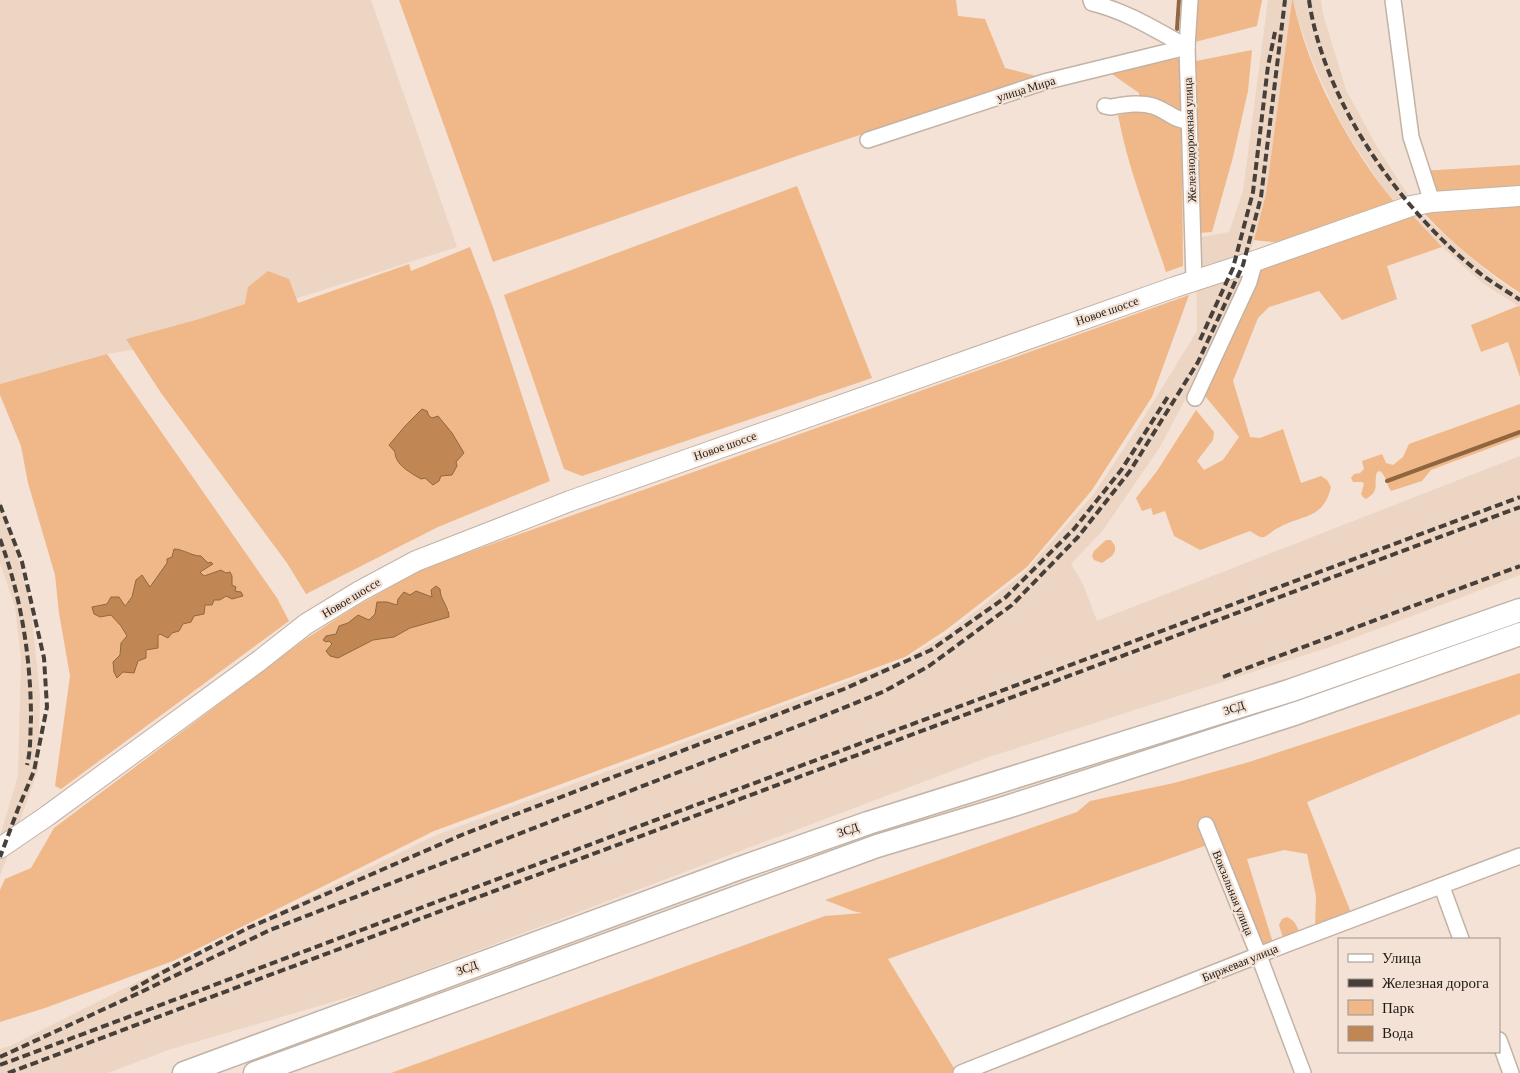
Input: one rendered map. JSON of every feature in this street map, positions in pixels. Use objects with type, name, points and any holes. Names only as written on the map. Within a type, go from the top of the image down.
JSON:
[{"type":"highway","name":"ЗСД","points":[[184,1073],[727,872],[868,823],[1290,691],[1520,610]]},
{"type":"highway","name":"ЗСД","points":[[255,1073],[867,850],[1007,807],[1297,713],[1513,637]]},
{"type":"main road","name":"Новое шоссе","points":[[0,848],[47,816],[259,661],[306,624],[416,560],[570,501],[1194,280],[1255,261],[1411,206],[1432,202],[1520,196]]},
{"type":"street","points":[[1091,0],[1092,3],[1115,10],[1142,22],[1187,47]]},
{"type":"street","name":"Железнодорожная улица","points":[[1190,0],[1187,47],[1194,280]]},
{"type":"street","points":[[1393,0],[1411,137],[1432,202]]},
{"type":"street","name":"улица Мира","points":[[868,140],[1044,82],[1187,47]]},
{"type":"street","points":[[1105,106],[1140,104],[1154,106],[1182,121],[1189,121]]},
{"type":"street","points":[[1196,398],[1249,282],[1255,261]]},
{"type":"street","name":"Вокзальная улица","points":[[1206,825],[1259,956],[1303,1073]]},
{"type":"street","name":"Биржевая улица","points":[[961,1073],[1520,856]]},
{"type":"street","points":[[1442,887],[1461,938]]},
{"type":"street","points":[[1500,1043],[1511,1073]]},
{"type":"shaded area","points":[[0,0],[371,0],[457,247],[138,349],[107,354],[0,384]]},
{"type":"shaded area","points":[[1268,0],[1292,0],[1266,194],[1254,240],[1228,318],[1160,447],[1103,530],[1071,564],[1083,584],[1097,621],[1520,456],[1520,575],[1330,647],[989,757],[370,991],[168,1050],[108,1073],[0,1073],[0,1049],[10,1046],[434,836],[904,660],[947,634],[1025,572],[1093,495],[1133,435],[1197,331],[1196,238],[1229,232],[1243,191]]},
{"type":"shaded area","points":[[1293,0],[1321,0],[1323,14],[1346,90],[1377,147],[1419,212],[1496,279],[1520,295],[1520,307],[1484,284],[1395,203],[1383,188],[1335,111],[1312,60]]},
{"type":"shaded area","points":[[0,501],[30,598],[40,696],[38,770],[0,876],[0,836],[18,776],[21,658],[15,607],[0,563]]},
{"type":"green space","points":[[399,0],[956,0],[958,16],[985,19],[1005,68],[1036,76],[794,157],[493,262]]},
{"type":"green space","points":[[1198,0],[1262,0],[1257,26],[1195,42]]},
{"type":"green space","points":[[1292,0],[1309,54],[1332,107],[1362,158],[1395,203],[1280,243],[1254,240],[1266,194]]},
{"type":"green space","points":[[1252,50],[1248,91],[1233,157],[1212,232],[1199,233],[1196,61]]},
{"type":"green space","points":[[1181,58],[1183,266],[1166,272],[1133,175],[1118,115],[1139,111],[1139,93],[1109,72]]},
{"type":"green space","points":[[1520,165],[1520,186],[1429,193],[1421,171]]},
{"type":"green space","points":[[797,186],[872,378],[582,476],[564,469],[504,295]]},
{"type":"green space","points":[[1520,203],[1520,293],[1494,275],[1445,235],[1423,212]]},
{"type":"green space","points":[[1412,215],[1442,247],[1387,266],[1397,299],[1342,320],[1319,291],[1269,307],[1258,318],[1233,381],[1250,437],[1260,438],[1283,429],[1301,483],[1321,476],[1327,480],[1331,487],[1323,506],[1310,515],[1276,529],[1264,537],[1250,531],[1200,550],[1174,536],[1165,511],[1153,515],[1151,508],[1142,511],[1136,498],[1157,471],[1196,410],[1214,432],[1213,440],[1197,461],[1204,470],[1223,460],[1239,437],[1205,396],[1256,283],[1258,269]]},
{"type":"green space","points":[[470,247],[493,307],[550,481],[438,527],[306,594],[287,563],[161,393],[126,339],[196,320],[245,304],[248,287],[268,271],[289,279],[298,303],[409,264],[411,271]],"holes":[[[429,416],[432,418],[395,456],[395,452]]]},
{"type":"green space","points":[[1189,295],[1152,397],[1092,490],[1027,567],[946,630],[905,657],[434,831],[173,961],[45,1008],[0,1022],[0,890],[5,879],[31,868],[54,828],[304,640],[355,607],[422,569]],"holes":[[[416,591],[433,597],[440,595],[449,610],[448,617],[410,628],[394,637],[373,640],[338,658],[326,636],[336,634],[339,626],[348,623],[358,616],[369,620],[387,602],[397,605]]]},
{"type":"green space","points":[[1518,306],[1520,307],[1520,377],[1508,342],[1481,352],[1471,325]]},
{"type":"green space","points":[[107,354],[277,598],[289,621],[61,789],[55,786],[70,676],[59,613],[55,575],[28,483],[21,446],[0,395],[0,384]],"holes":[[[182,549],[194,556],[201,556],[208,563],[213,564],[200,572],[204,576],[214,572],[226,573],[235,591],[243,596],[232,599],[226,596],[207,604],[181,627],[168,633],[160,634],[138,661],[123,672],[120,655],[121,643],[127,637],[121,626],[111,615],[100,617],[92,607],[107,604],[124,606],[132,597],[136,580],[142,575],[150,587],[172,557]]]},
{"type":"green space","points":[[1520,404],[1520,437],[1431,470],[1422,481],[1391,491],[1380,471],[1377,472],[1375,490],[1366,499],[1361,494],[1364,484],[1362,482],[1353,482],[1351,478],[1354,474],[1360,473],[1364,469],[1362,461],[1382,454],[1386,463],[1393,465],[1403,457],[1409,444]]},
{"type":"green space","points":[[1106,540],[1111,540],[1115,546],[1115,551],[1112,556],[1102,563],[1094,560],[1092,556],[1094,551]]},
{"type":"green space","points":[[1520,673],[1520,714],[1307,802],[1354,920],[1315,927],[1316,896],[1307,854],[1284,850],[1247,859],[1273,943],[1260,955],[1213,843],[888,959],[957,1073],[391,1073],[825,916],[862,913],[825,900],[1077,812],[1090,801],[1174,783],[1249,762]]},
{"type":"green space","points":[[1287,917],[1295,923],[1299,932],[1283,938],[1279,925],[1282,919]]},
{"type":"water","points":[[422,409],[427,411],[432,418],[438,416],[452,433],[464,453],[456,462],[457,466],[452,475],[441,476],[439,481],[433,485],[425,478],[421,479],[404,468],[389,445]]},
{"type":"water","points":[[174,549],[201,556],[208,563],[211,562],[213,564],[200,572],[204,576],[221,570],[226,573],[230,572],[232,585],[236,587],[235,591],[241,592],[243,596],[232,599],[226,596],[220,600],[214,600],[212,605],[205,605],[204,614],[194,616],[191,622],[183,624],[179,631],[172,633],[168,638],[160,634],[158,636],[158,648],[146,650],[146,658],[138,661],[134,673],[123,672],[117,678],[113,662],[120,655],[121,643],[127,636],[111,615],[100,617],[94,614],[92,607],[107,604],[111,597],[119,597],[125,606],[132,597],[136,580],[142,575],[150,587],[167,563],[167,559],[172,557]]},
{"type":"water","points":[[436,586],[440,589],[449,617],[410,628],[394,637],[373,640],[338,658],[330,656],[326,651],[332,644],[329,641],[323,640],[326,636],[336,634],[339,626],[348,623],[358,615],[369,620],[375,614],[377,602],[397,605],[398,599],[404,592],[410,595],[416,591],[432,597],[431,590]]},
{"type":"waterway","points":[[1177,29],[1179,0]]},
{"type":"waterway","points":[[1387,481],[1520,432]]},
{"type":"railway","points":[[0,1057],[270,930],[885,691],[929,666],[1012,605],[1078,537],[1130,471],[1198,362],[1243,265],[1261,197],[1285,0]]},
{"type":"railway","points":[[1309,0],[1317,39],[1331,77],[1349,115],[1371,152],[1423,220],[1452,249],[1482,275],[1520,300]]},
{"type":"railway","points":[[1200,340],[1233,268],[1253,192],[1268,66],[1275,32]]},
{"type":"railway","points":[[131,990],[248,928],[464,834],[844,689],[931,650],[1006,597],[1074,529],[1122,469],[1169,395]]},
{"type":"railway","points":[[0,1065],[1520,497]]},
{"type":"railway","points":[[0,505],[22,562],[44,658],[47,707],[34,771],[0,857]]},
{"type":"railway","points":[[8,1073],[1520,507]]},
{"type":"railway","points":[[0,539],[14,583],[27,650],[31,696],[30,748],[27,765]]},
{"type":"railway","points":[[1223,677],[1520,566]]}]
